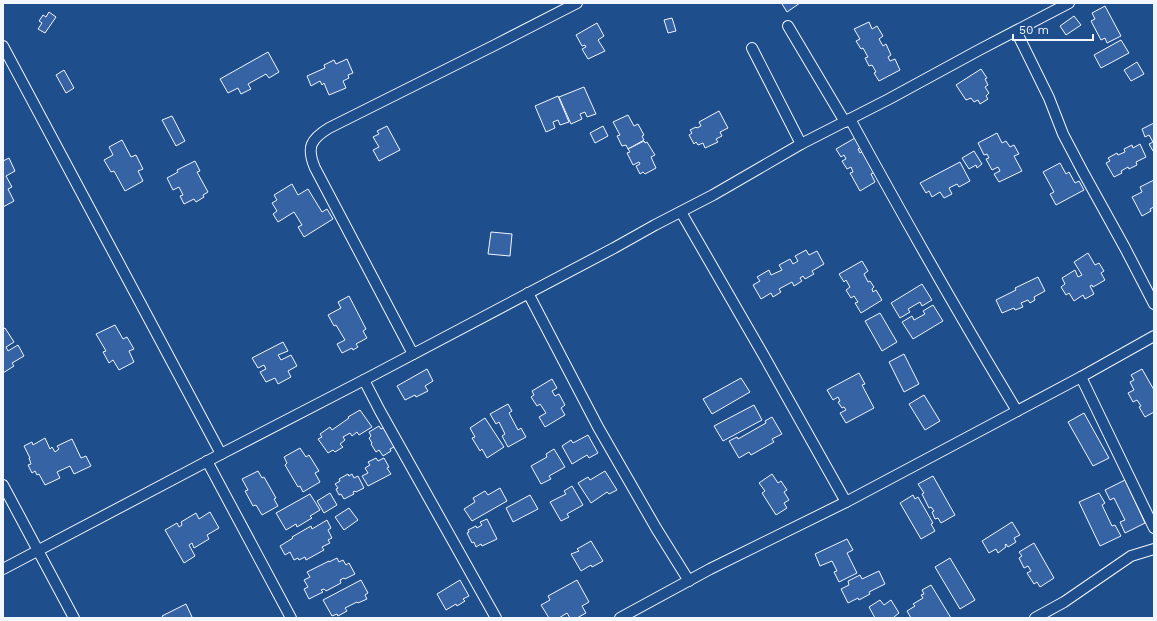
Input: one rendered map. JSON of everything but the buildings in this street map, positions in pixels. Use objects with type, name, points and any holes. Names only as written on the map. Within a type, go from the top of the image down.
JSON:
[{"type":"street","points":[[413,354],[314,168],[310,151],[312,142],[318,135],[329,128],[577,3]]},
{"type":"street","points":[[3,569],[614,248],[713,195],[801,144],[848,121],[1069,3]]},
{"type":"street","points":[[788,26],[848,121],[938,278],[1017,411]]},
{"type":"street","points":[[1016,31],[1049,98],[1063,134],[1154,304]]},
{"type":"street","points":[[3,46],[221,454]]},
{"type":"street","points":[[752,48],[801,144]]},
{"type":"street","points":[[681,212],[846,502]]},
{"type":"street","points":[[528,293],[598,427],[656,528],[689,581]]},
{"type":"street","points":[[620,618],[710,569],[846,502],[1081,377],[1154,336]]},
{"type":"street","points":[[1081,377],[1154,528]]},
{"type":"street","points":[[364,380],[496,618]]},
{"type":"street","points":[[207,461],[291,618]]},
{"type":"street","points":[[3,485],[74,618]]},
{"type":"street","points":[[1035,618],[1064,602],[1131,556],[1154,549]]}]
